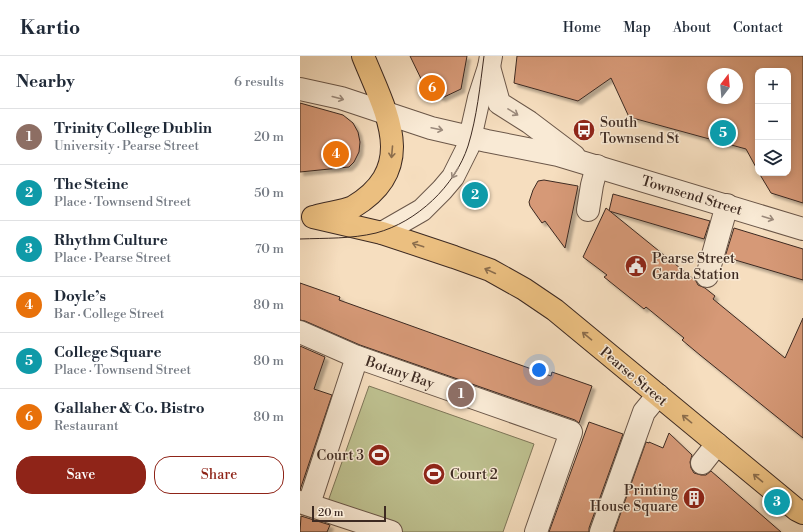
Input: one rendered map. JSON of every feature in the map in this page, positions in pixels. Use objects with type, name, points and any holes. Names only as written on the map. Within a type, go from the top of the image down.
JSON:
[{"type":"main road","points":[[306,217],[351,207],[372,192],[383,178],[391,162],[393,150],[392,136],[386,114],[363,56]]},
{"type":"main road","name":"Pearse Street","points":[[306,217],[382,233],[490,270],[524,289],[555,310],[797,510],[803,513]]},
{"type":"street","name":"Townsend Street","points":[[490,62],[499,103],[589,164]]},
{"type":"street","points":[[382,233],[422,210],[442,190],[458,167],[468,147],[490,62]]},
{"type":"street","name":"Townsend Street","points":[[300,89],[341,98],[431,128],[558,155],[803,229]]},
{"type":"street","points":[[588,210],[592,185],[589,164]]},
{"type":"street","points":[[707,276],[727,205]]},
{"type":"street","points":[[300,332],[357,357]]},
{"type":"street","name":"Botany Bay","points":[[391,532],[305,503],[357,357],[571,432],[536,532]]},
{"type":"street","points":[[601,532],[644,412],[658,395]]},
{"type":"street","points":[[702,463],[717,444]]},
{"type":"green space","points":[[369,386],[534,444],[503,532],[398,532],[326,507]]},
{"type":"building","points":[[410,56],[467,56],[461,89],[442,98],[426,89]]},
{"type":"building","points":[[517,56],[803,56],[803,203],[771,193],[761,176],[791,176],[791,68],[755,68],[755,166],[746,149],[629,117],[611,78],[578,101],[514,83]]},
{"type":"building","points":[[300,103],[343,115],[353,123],[358,132],[360,142],[359,152],[354,162],[349,167],[300,172]]},
{"type":"building","points":[[544,180],[578,186],[565,248],[545,221],[542,223],[530,206],[529,202],[533,190],[538,181]]},
{"type":"building","points":[[613,194],[710,221],[704,239],[609,211]]},
{"type":"building","points":[[606,208],[696,281],[698,285],[705,288],[715,296],[713,299],[785,358],[803,318],[803,438],[682,340],[684,338],[646,307],[644,309],[604,277],[607,275],[583,257]]},
{"type":"building","points":[[734,228],[803,249],[803,280],[725,257]]},
{"type":"building","points":[[300,283],[340,297],[339,300],[551,376],[552,372],[592,386],[579,423],[575,420],[360,345],[300,320]]},
{"type":"building","points":[[300,346],[325,357],[314,389],[332,395],[300,490]]},
{"type":"building","points":[[589,422],[623,434],[589,528],[589,532],[549,532]]},
{"type":"building","name":"Printing House Square","points":[[669,433],[692,455],[690,462],[694,473],[706,475],[711,471],[781,532],[614,532],[646,442],[663,448]]},
{"type":"building","points":[[301,516],[330,525],[327,532],[300,532]]},
{"type":"tram line","points":[[300,239],[348,237],[376,233],[391,228],[406,220],[420,211],[432,200],[454,175],[468,146],[476,113],[484,56]]},
{"type":"place","name":"Gallaher & Co. Bistro","points":[[432,88]]},
{"type":"place","name":"South Townsend St","points":[[584,130]]},
{"type":"place","name":"College Square","points":[[723,133]]},
{"type":"place","name":"Doyle’s","points":[[336,154]]},
{"type":"place","name":"The Steine","points":[[475,195]]},
{"type":"place","name":"Pearse Street Garda Station","points":[[636,266]]},
{"type":"place","name":"Trinity College Dublin","points":[[461,394]]},
{"type":"place","name":"Court 3","points":[[379,455]]},
{"type":"place","name":"Court 2","points":[[434,474]]},
{"type":"place","name":"Printing House Square","points":[[694,498]]},
{"type":"place","name":"Rhythm Culture","points":[[777,502]]}]
